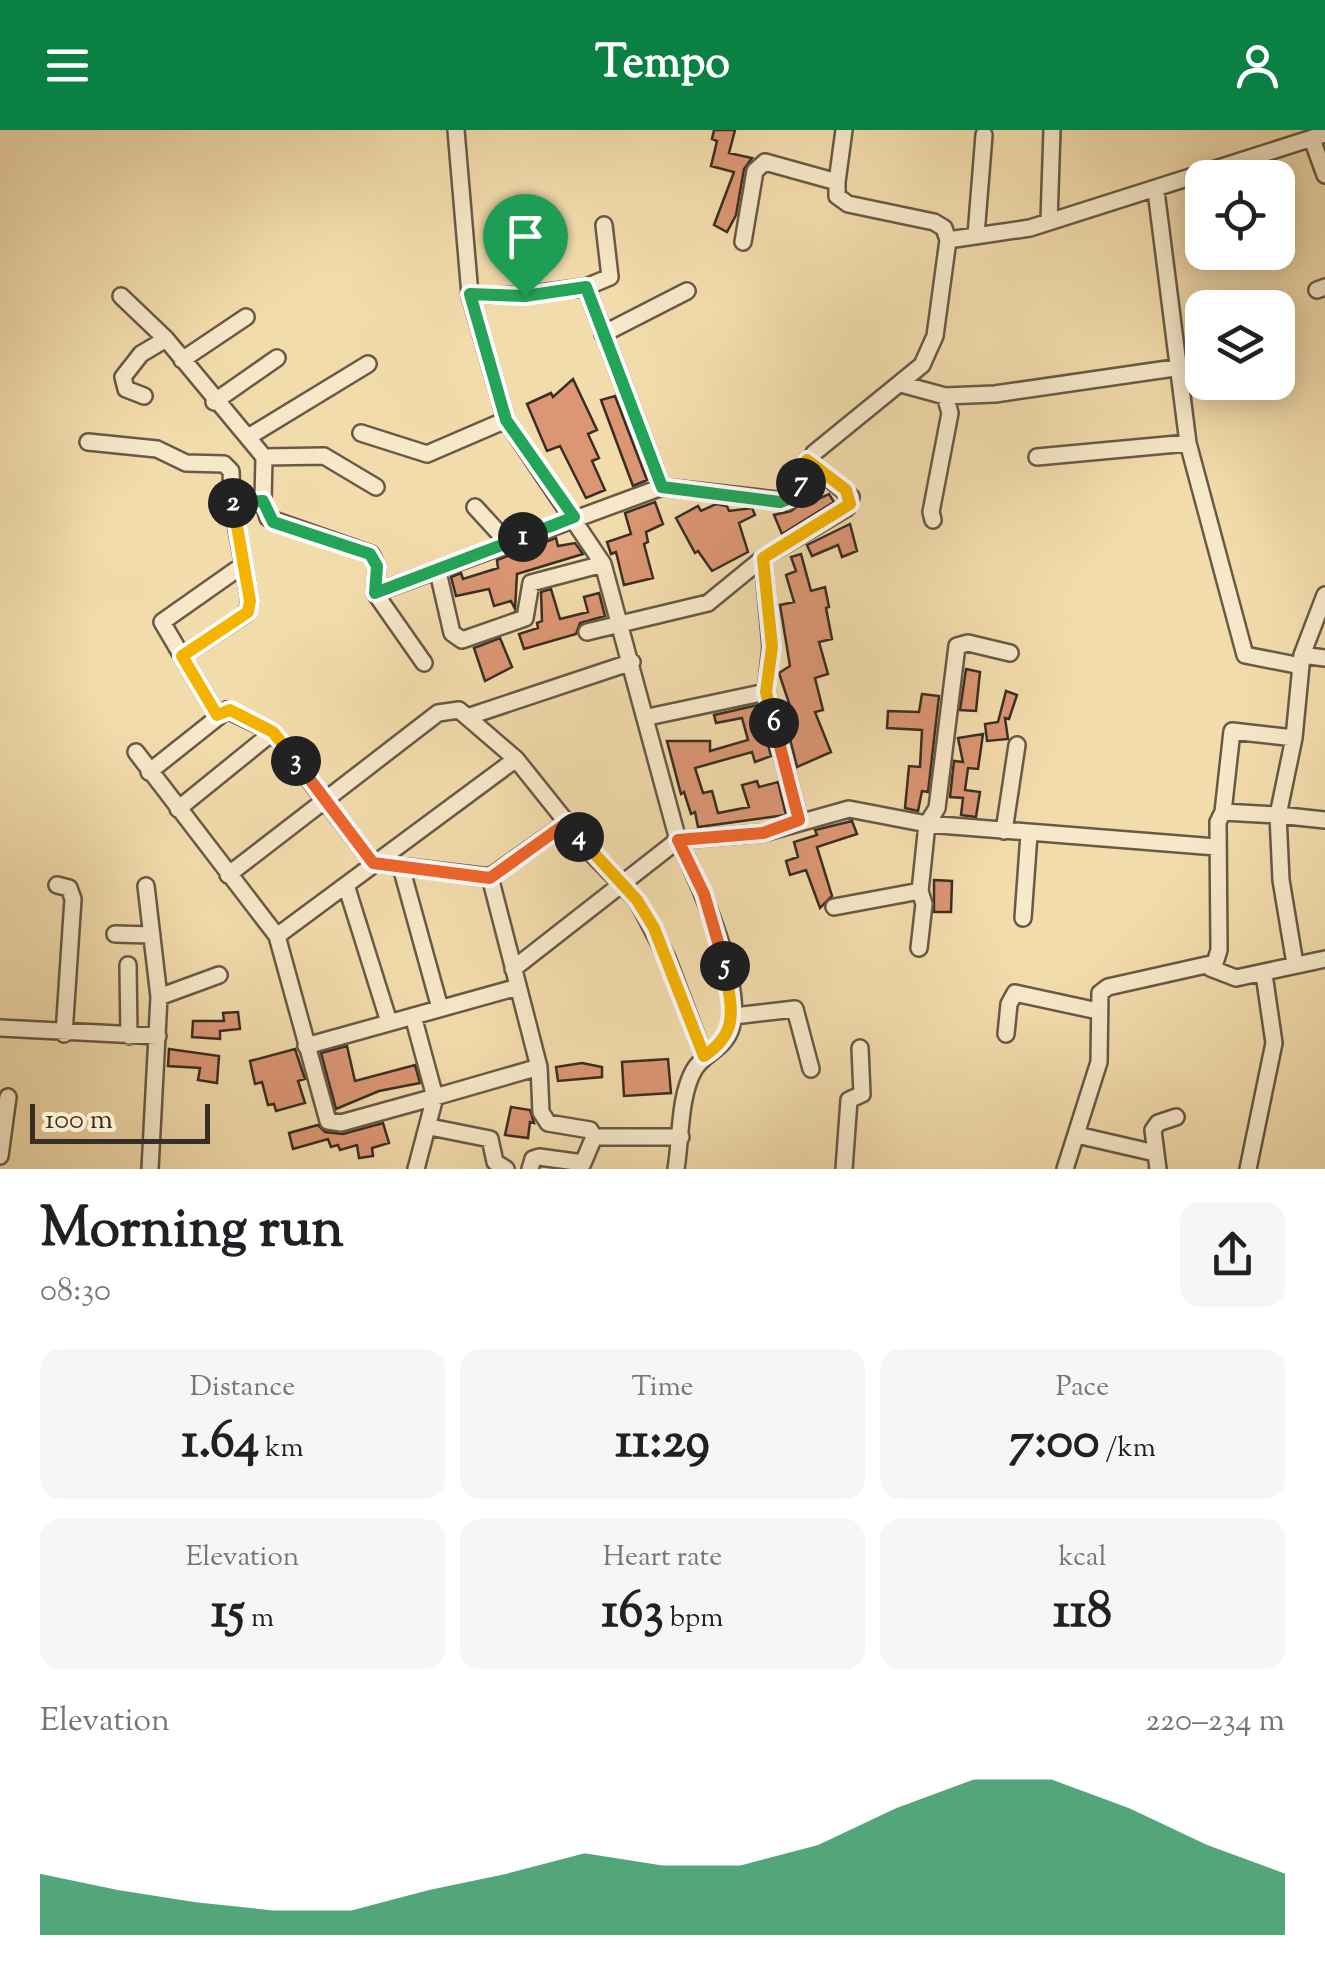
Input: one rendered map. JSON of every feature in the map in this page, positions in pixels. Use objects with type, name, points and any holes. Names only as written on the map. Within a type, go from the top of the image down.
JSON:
[{"type":"street","points":[[456,130],[470,294],[506,420],[603,564],[648,717],[678,840],[718,930],[734,1016],[724,1042],[704,1056],[691,1075],[676,1169]]},
{"type":"street","points":[[375,593],[662,487],[788,501],[798,492],[807,460],[922,365],[935,336],[948,240],[944,228],[934,222],[842,202],[835,190],[844,130]]},
{"type":"street","points":[[1049,221],[1052,130]]},
{"type":"street","points":[[976,234],[984,135]]},
{"type":"street","points":[[948,240],[1049,221],[1156,191],[1319,136],[1325,175]]},
{"type":"street","points":[[743,242],[759,165],[769,162],[837,182]]},
{"type":"street","points":[[1156,191],[1188,443],[1246,654],[1301,660],[1325,658]]},
{"type":"street","points":[[470,294],[525,296],[586,287],[610,277],[604,225]]},
{"type":"street","points":[[586,287],[662,487]]},
{"type":"street","points":[[603,334],[687,291]]},
{"type":"street","points":[[121,296],[166,339],[214,402],[250,436],[264,457],[263,501],[273,522],[370,554],[377,566],[375,593],[424,663]]},
{"type":"street","points":[[182,360],[246,317]]},
{"type":"street","points":[[144,396],[126,389],[123,377],[141,354],[166,339]]},
{"type":"street","points":[[214,402],[278,358]]},
{"type":"street","points":[[250,436],[368,364]]},
{"type":"street","points":[[900,384],[945,396],[996,394],[1185,366]]},
{"type":"street","points":[[934,520],[930,512],[950,413],[945,396]]},
{"type":"street","points":[[360,434],[427,454],[506,420]]},
{"type":"street","points":[[88,442],[157,449],[186,463],[224,464],[230,471],[250,601],[243,620],[182,656]]},
{"type":"street","points":[[1037,457],[1188,443]]},
{"type":"street","points":[[264,457],[324,456],[376,487]]},
{"type":"street","points":[[587,632],[708,603],[763,558],[850,504],[846,490],[807,460]]},
{"type":"street","points":[[232,501],[263,501]]},
{"type":"street","points":[[475,507],[508,543]]},
{"type":"street","points":[[763,558],[772,647],[766,692],[799,820]]},
{"type":"street","points":[[217,715],[162,622],[244,564]]},
{"type":"street","points":[[438,572],[452,633],[462,640],[525,618],[528,589],[536,580],[603,564]]},
{"type":"street","points":[[1296,964],[1281,880],[1278,815],[1294,738],[1301,660],[1325,595]]},
{"type":"street","points":[[920,948],[924,904],[920,891],[927,824],[937,808],[958,646],[968,643],[1010,653]]},
{"type":"street","points":[[470,716],[632,662]]},
{"type":"street","points":[[648,717],[766,692]]},
{"type":"street","points":[[149,772],[217,715],[230,710],[273,732],[373,863],[490,878],[568,822]]},
{"type":"street","points":[[228,875],[324,797],[438,713],[459,710],[516,760],[654,928],[704,1056]]},
{"type":"street","points":[[1210,968],[1218,954],[1216,846],[1232,731],[1294,738]]},
{"type":"street","points":[[178,810],[273,732]]},
{"type":"street","points":[[1004,831],[1017,744]]},
{"type":"street","points":[[136,752],[278,936],[325,1117],[333,1124],[539,1067]]},
{"type":"street","points":[[278,936],[516,760]]},
{"type":"street","points":[[513,969],[678,840],[763,833],[850,809],[927,824],[1216,846]]},
{"type":"street","points":[[1223,812],[1325,820]]},
{"type":"street","points":[[1023,918],[1029,834]]},
{"type":"street","points":[[401,867],[440,1008]]},
{"type":"street","points":[[490,878],[539,1067],[544,1121],[590,1130],[594,1138]]},
{"type":"street","points":[[57,885],[69,888],[73,899],[64,1034]]},
{"type":"street","points":[[346,885],[388,1022]]},
{"type":"street","points":[[146,886],[159,997],[150,1169]]},
{"type":"street","points":[[834,907],[920,891]]},
{"type":"street","points":[[115,934],[152,934]]},
{"type":"street","points":[[1065,1169],[1099,1062],[1100,994],[1108,987],[1210,968],[1228,977],[1264,974],[1325,959]]},
{"type":"street","points":[[128,965],[130,1036]]},
{"type":"street","points":[[1248,1169],[1274,1043],[1264,974]]},
{"type":"street","points":[[159,997],[219,975]]},
{"type":"street","points":[[306,1046],[518,987]]},
{"type":"street","points":[[1006,1034],[1009,1004],[1015,993],[1098,1011]]},
{"type":"street","points":[[734,1016],[754,1018],[796,1009],[810,1069]]},
{"type":"street","points":[[413,1016],[435,1098],[416,1169]]},
{"type":"street","points":[[0,1028],[158,1036]]},
{"type":"street","points":[[844,1169],[849,1100],[864,1091],[860,1048]]},
{"type":"street","points":[[0,1156],[8,1098]]},
{"type":"street","points":[[1077,1135],[1157,1161],[1155,1126],[1176,1117]]},
{"type":"street","points":[[430,1128],[490,1139],[495,1162],[506,1169]]},
{"type":"street","points":[[594,1138],[681,1137]]},
{"type":"street","points":[[530,1169],[539,1157],[583,1162],[594,1138]]},
{"type":"building","points":[[714,130],[735,130],[729,153],[752,158],[744,169],[736,215],[727,232],[714,225],[734,172],[711,166],[717,141],[712,139]]},
{"type":"building","points":[[573,379],[597,430],[588,434],[599,458],[592,461],[605,490],[586,498],[560,446],[547,451],[527,404],[551,393],[553,397]]},
{"type":"building","points":[[615,396],[647,480],[633,486],[601,400]]},
{"type":"building","points":[[815,493],[818,499],[829,494],[834,502],[782,534],[774,515],[791,511]]},
{"type":"building","points":[[655,502],[663,524],[646,532],[648,542],[644,544],[653,578],[624,585],[616,552],[611,554],[607,542],[631,534],[625,513]]},
{"type":"building","points":[[716,504],[727,506],[729,511],[752,508],[755,515],[739,523],[748,552],[712,571],[698,551],[695,553],[676,518],[698,506],[701,511]]},
{"type":"building","points":[[850,524],[857,551],[842,557],[838,545],[812,556],[807,545]]},
{"type":"building","points":[[556,538],[558,546],[575,543],[583,554],[517,574],[515,609],[511,601],[494,606],[489,589],[456,596],[451,577],[461,573],[463,579],[498,568],[497,560]]},
{"type":"building","points":[[801,554],[811,591],[825,587],[829,607],[826,608],[832,639],[819,642],[828,674],[815,678],[823,710],[815,712],[831,752],[797,767],[787,727],[793,725],[791,709],[779,673],[790,666],[780,605],[794,602],[786,575],[796,571],[791,557]]},
{"type":"building","points":[[551,589],[560,619],[588,612],[584,597],[599,593],[605,616],[580,623],[576,634],[524,649],[519,634],[538,628],[537,623],[542,621],[541,592]]},
{"type":"building","points":[[500,638],[512,667],[485,681],[474,648]]},
{"type":"building","points":[[966,669],[980,672],[976,711],[960,710]]},
{"type":"building","points":[[1006,691],[1017,695],[1009,719],[1005,718],[1008,739],[987,741],[985,724],[998,722]]},
{"type":"building","points":[[922,694],[939,696],[928,792],[922,791],[918,811],[905,808],[909,766],[920,767],[922,730],[887,728],[888,711],[919,712]]},
{"type":"building","points":[[758,705],[771,756],[755,762],[752,752],[695,768],[703,793],[712,791],[718,813],[749,807],[742,785],[757,781],[759,787],[778,782],[786,815],[698,827],[695,812],[691,814],[684,792],[681,794],[667,741],[710,741],[710,751],[748,740],[742,718],[716,723],[714,715]]},
{"type":"building","points":[[983,734],[978,769],[968,768],[965,790],[980,792],[976,817],[961,815],[963,798],[950,797],[954,761],[963,762],[958,738]]},
{"type":"building","points":[[852,821],[857,834],[817,847],[832,896],[820,908],[806,870],[790,875],[786,861],[798,857],[794,842],[817,835],[815,830]]},
{"type":"building","points":[[934,880],[952,881],[951,912],[934,912]]},
{"type":"building","points":[[238,1012],[240,1029],[220,1031],[220,1039],[192,1037],[193,1021],[224,1021],[223,1013]]},
{"type":"building","points":[[347,1046],[355,1081],[415,1065],[420,1083],[379,1091],[336,1109],[321,1053]]},
{"type":"building","points":[[169,1049],[219,1056],[217,1083],[198,1080],[200,1068],[168,1066]]},
{"type":"building","points":[[295,1049],[305,1079],[298,1081],[305,1103],[276,1111],[274,1104],[268,1105],[262,1082],[255,1084],[250,1061]]},
{"type":"building","points":[[668,1059],[671,1093],[624,1096],[622,1062]]},
{"type":"building","points":[[582,1063],[602,1067],[602,1077],[558,1081],[556,1067]]},
{"type":"building","points":[[511,1107],[530,1110],[534,1123],[530,1122],[528,1138],[505,1135]]},
{"type":"building","points":[[383,1123],[389,1143],[372,1148],[373,1156],[359,1158],[357,1145],[340,1150],[338,1145],[331,1147],[328,1139],[293,1149],[289,1133],[318,1125],[325,1132],[343,1134]]},
{"type":"route","points":[[586,287],[662,487],[788,501],[798,492],[807,460],[851,497],[847,508],[763,558],[772,647],[766,692],[799,820],[763,833],[712,834],[678,840],[718,930],[734,1016],[724,1042],[704,1056],[654,928],[637,900],[592,854],[568,822],[490,878],[373,863],[273,732],[230,710],[217,715],[182,656],[243,620],[248,612],[250,601],[232,501],[263,501],[265,514],[273,522],[370,554],[377,566],[375,593],[574,517],[506,420],[470,294],[525,296],[586,287]]}]
